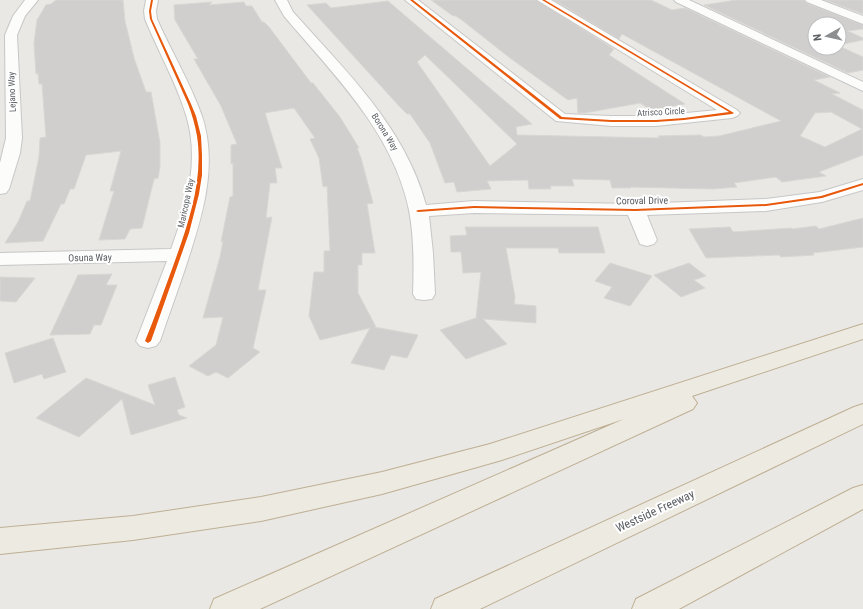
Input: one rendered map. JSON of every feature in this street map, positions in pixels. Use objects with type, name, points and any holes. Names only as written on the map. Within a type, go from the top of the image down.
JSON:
[{"type":"highway","points":[[0,541],[133,528],[261,509],[382,483],[492,453],[789,356],[863,330]]},
{"type":"highway","points":[[226,609],[789,356]]},
{"type":"highway","name":"Westside Freeway","points":[[447,609],[863,414]]},
{"type":"highway","points":[[648,609],[863,496]]},
{"type":"street","name":"Lejano Way","points":[[0,189],[5,177],[6,154],[14,138],[6,77],[11,35],[18,17],[32,0]]},
{"type":"street","name":"Maricopa Way","points":[[148,341],[189,228],[199,189],[201,162],[199,138],[194,116],[151,19],[150,11],[152,0]]},
{"type":"street","name":"Borona Way","points":[[281,0],[288,13],[374,114],[390,137],[410,179],[418,211],[424,250],[424,294]]},
{"type":"street","name":"Atrisco Circle","points":[[411,0],[561,118],[611,121],[656,121],[691,119],[732,113],[543,0]]},
{"type":"street","points":[[680,0],[863,87]]},
{"type":"street","points":[[811,0],[863,20]]},
{"type":"street","name":"Coroval Drive","points":[[418,211],[474,207],[635,210],[766,205],[822,197],[863,184]]},
{"type":"street","name":"Coroval Drive","points":[[635,210],[647,240]]},
{"type":"street","name":"Osuna Way","points":[[0,259],[180,255]]},
{"type":"building","points":[[56,0],[123,0],[125,21],[134,58],[146,92],[151,92],[160,143],[160,167],[158,178],[154,179],[142,228],[130,229],[125,239],[99,240],[114,191],[110,191],[121,151],[86,155],[74,189],[70,189],[64,204],[61,204],[43,241],[5,243],[18,222],[27,201],[30,201],[39,157],[40,138],[46,137],[42,84],[39,84],[38,73],[36,74],[34,43],[37,20],[46,5],[51,4]]},
{"type":"building","points":[[431,0],[536,0],[614,49],[609,55],[685,104],[651,110],[640,103],[578,113],[577,98],[568,100],[510,58],[463,21],[456,16],[453,16]]},
{"type":"building","points":[[554,0],[651,0],[672,10],[685,8],[830,77],[814,80],[840,93],[832,94],[863,110],[863,155],[819,172],[826,176],[782,182],[776,177],[734,183],[737,187],[713,189],[612,188],[610,180],[572,179],[574,186],[550,186],[551,189],[529,189],[528,180],[487,181],[491,189],[457,192],[454,182],[445,183],[430,143],[410,114],[407,114],[400,107],[307,5],[326,3],[331,8],[388,1],[532,124],[516,127],[517,135],[659,138],[658,136],[701,135],[704,137],[719,136],[781,121],[622,34],[619,39]],"holes":[[[425,55],[517,144],[490,166],[417,62]],[[831,112],[862,129],[825,147],[800,136],[815,113]]]},
{"type":"building","points":[[736,0],[804,0],[806,3],[840,16],[807,16],[807,54],[704,5]]},
{"type":"building","points":[[825,0],[863,0],[863,14]]},
{"type":"building","points":[[212,2],[209,5],[244,2],[246,6],[252,6],[262,22],[269,27],[311,83],[313,83],[340,117],[359,148],[357,148],[373,203],[367,204],[375,253],[362,253],[362,265],[358,265],[358,293],[376,327],[374,327],[418,335],[407,358],[391,355],[384,370],[351,363],[370,328],[320,340],[309,316],[314,272],[324,272],[324,251],[330,251],[327,186],[323,187],[319,158],[310,139],[315,138],[294,108],[265,113],[282,168],[275,168],[277,183],[270,183],[266,218],[272,217],[258,290],[266,290],[253,348],[260,352],[228,378],[216,372],[208,376],[189,366],[216,345],[223,317],[203,318],[220,257],[223,241],[221,242],[230,197],[233,196],[233,163],[231,164],[231,145],[237,144],[221,106],[194,59],[198,59],[175,20],[174,5]]},
{"type":"building","points":[[847,19],[863,25],[863,29],[848,31],[863,38],[863,40],[847,43]]},
{"type":"building","points":[[847,50],[863,57],[863,70],[848,73],[812,56],[847,56]]},
{"type":"building","points":[[863,218],[863,247],[813,253],[814,255],[706,258],[689,229],[730,227],[733,232],[792,229],[816,226],[819,229]]},
{"type":"building","points":[[465,227],[598,227],[605,253],[559,253],[558,248],[506,248],[515,297],[514,304],[536,306],[536,323],[483,319],[507,344],[466,359],[440,330],[476,318],[481,272],[463,273],[461,252],[451,252],[450,236],[467,235]]},
{"type":"building","points":[[610,263],[652,276],[630,306],[604,298],[612,287],[595,281]]},
{"type":"building","points":[[689,263],[706,276],[694,280],[705,288],[681,297],[654,275]]},
{"type":"building","points":[[112,274],[106,285],[117,285],[101,325],[94,325],[90,334],[50,335],[78,275]]},
{"type":"building","points":[[0,277],[35,278],[16,302],[0,301]]},
{"type":"building","points":[[53,338],[66,372],[44,379],[42,374],[14,383],[5,353]]},
{"type":"building","points":[[175,377],[185,407],[177,410],[179,415],[187,418],[131,435],[122,399],[79,437],[36,418],[86,378],[155,405],[148,385]]},
{"type":"cycle path","points":[[148,341],[181,251],[193,213],[200,175],[201,155],[199,136],[190,104],[151,19],[150,11],[152,0]]},
{"type":"cycle path","points":[[411,0],[561,118],[611,121],[656,121],[732,113],[543,0]]},
{"type":"cycle path","points":[[418,211],[474,207],[635,210],[766,205],[822,197],[863,184]]}]
